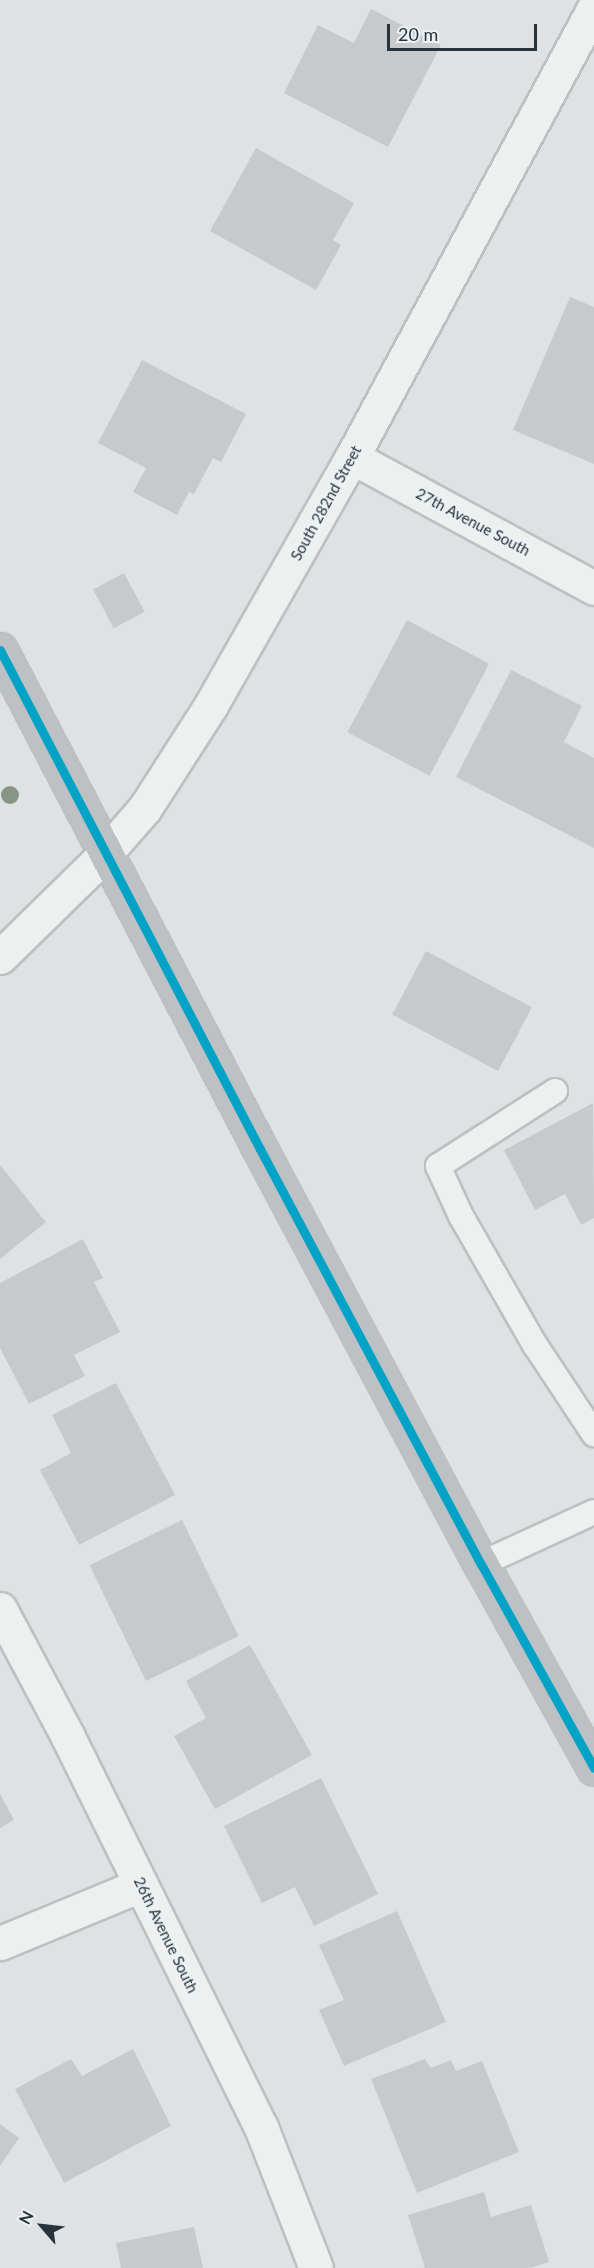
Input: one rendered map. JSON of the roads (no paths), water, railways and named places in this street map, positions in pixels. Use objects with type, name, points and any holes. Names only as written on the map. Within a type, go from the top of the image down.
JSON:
[{"type":"main road","points":[[0,651],[104,855],[481,1564],[594,1768]]},
{"type":"street","name":"South 282nd Street","points":[[0,957],[104,855],[145,808],[211,705],[352,458],[594,8]]},
{"type":"street","name":"27th Avenue South","points":[[352,458],[594,588]]},
{"type":"street","name":"26th Avenue South","points":[[0,1609],[68,1737],[261,2127],[316,2268]]},
{"type":"street","points":[[0,1943],[141,1885]]},
{"type":"lane","points":[[555,1091],[438,1166],[461,1216],[535,1345],[594,1434]]},
{"type":"lane","points":[[481,1564],[594,1512]]}]
